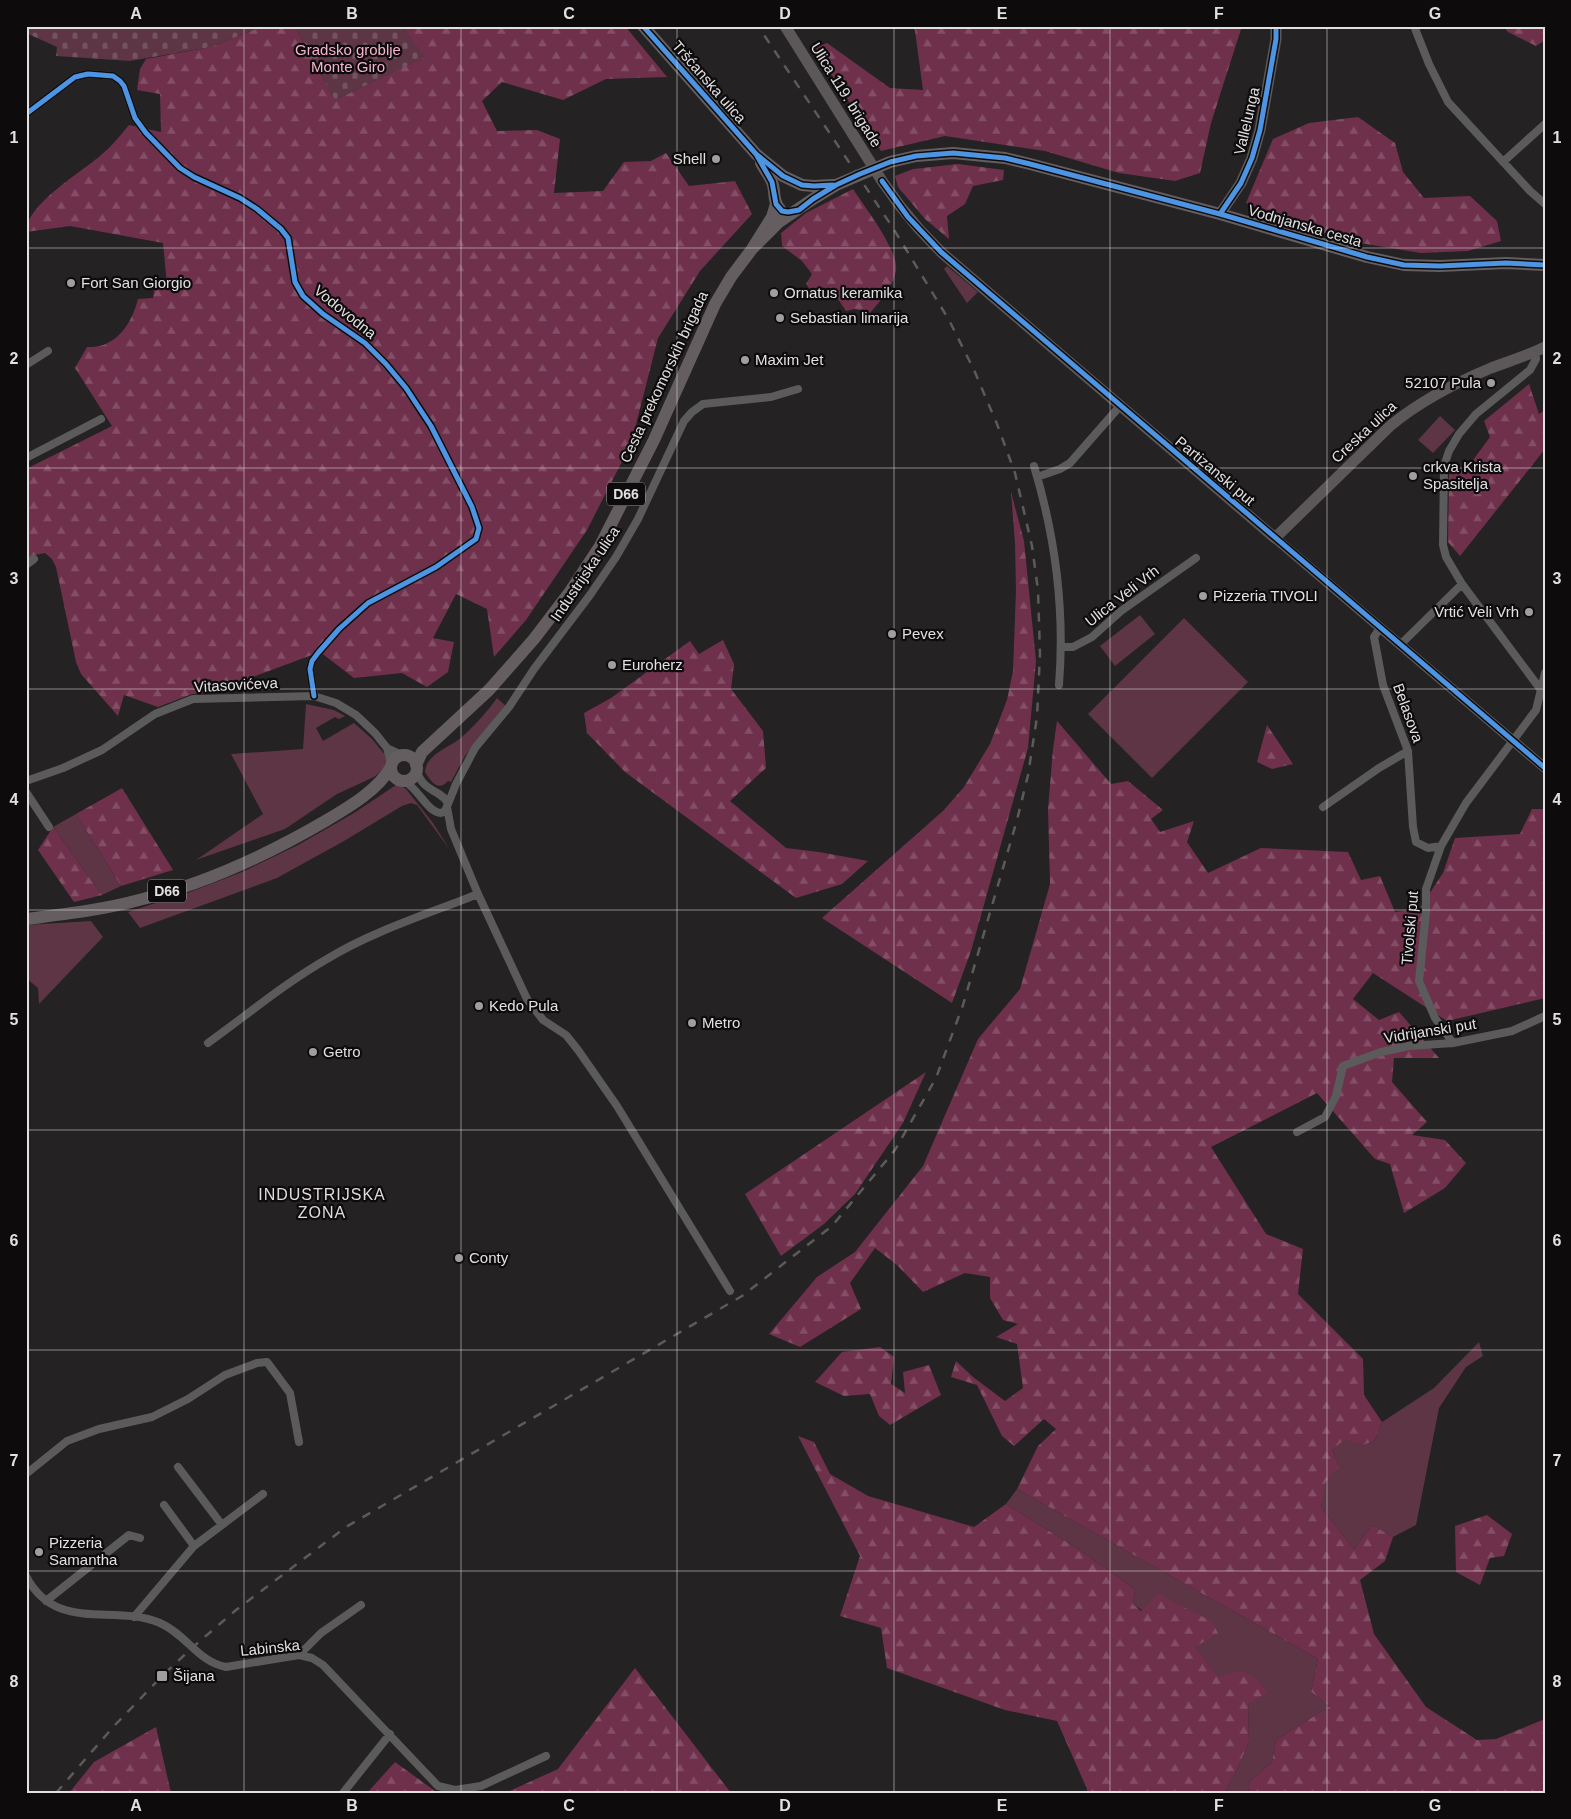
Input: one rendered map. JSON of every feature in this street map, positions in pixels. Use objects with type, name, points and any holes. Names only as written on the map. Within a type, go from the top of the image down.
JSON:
[{"type":"main road","name":"Tršćanska ulica","points":[[643,26],[756,154]]},
{"type":"main road","name":"Ulica 119. brigade","points":[[785,26],[882,180]]},
{"type":"main road","name":"Vallelunga","points":[[1220,214],[1247,172],[1255,149],[1272,65],[1276,26]]},
{"type":"main road","name":"Vodnjanska cesta","points":[[838,184],[876,167],[916,156],[952,153],[1005,158],[1220,214],[1367,257],[1404,265],[1440,266],[1506,263],[1545,265]]},
{"type":"main road","points":[[756,154],[777,172],[796,183],[806,194],[805,201],[798,210],[782,211],[775,198],[772,182],[756,154]]},
{"type":"main road","name":"Partizanski put","points":[[882,180],[908,217],[941,252],[1275,538]]},
{"type":"main road","points":[[775,198],[780,184],[796,183],[814,186],[838,184]]},
{"type":"main road","name":"Cesta prekomorskih brigada","points":[[752,249],[779,222],[838,184]]},
{"type":"main road","name":"Cesta prekomorskih brigada","points":[[416,768],[422,752],[489,690],[534,639],[569,593],[600,546],[654,440],[715,304],[772,217],[775,198]]},
{"type":"main road","name":"Creska ulica","points":[[1275,538],[1390,426],[1410,409],[1430,397],[1489,369],[1540,349]]},
{"type":"main road","name":"D66","points":[[26,919],[88,911],[140,900],[237,866],[299,836],[337,814],[364,795],[385,776],[396,758],[422,752]]},
{"type":"main road","points":[[404,755],[413,759],[416,768]]},
{"type":"main road","points":[[391,765],[393,775],[402,781]]},
{"type":"main road","name":"D66","points":[[364,795],[393,781],[412,778],[416,768]]},
{"type":"street","points":[[1414,26],[1429,64],[1448,102],[1530,192],[1545,204]]},
{"type":"street","name":"Vodovodna","points":[[26,114],[75,77],[88,74],[113,76],[120,81],[124,86],[135,118],[146,133],[180,168],[194,177],[258,208],[282,229],[288,238],[295,282],[303,296],[323,314],[365,343],[406,388],[430,426],[472,507],[479,528],[476,539],[436,568],[368,603],[339,629],[315,657],[310,668],[314,696]]},
{"type":"street","points":[[1503,162],[1545,124]]},
{"type":"street","points":[[1540,349],[1530,370],[1470,421],[1459,434],[1446,459],[1443,476],[1443,545],[1446,557],[1462,584],[1541,690]]},
{"type":"street","points":[[26,366],[48,351]]},
{"type":"street","name":"Industrijska ulica","points":[[448,806],[456,784],[475,748],[509,707],[534,669],[590,596],[616,557],[638,520],[684,421],[703,404],[771,397],[798,389]]},
{"type":"street","points":[[1037,477],[1060,469],[1070,463],[1120,406]]},
{"type":"street","points":[[26,458],[101,419]]},
{"type":"street","points":[[1034,466],[1051,531],[1057,567],[1062,647],[1059,685]]},
{"type":"street","name":"Partizanski put","points":[[1275,538],[1545,768]]},
{"type":"street","name":"Ulica Veli Vrh","points":[[1062,647],[1073,646],[1092,637],[1122,611],[1196,558]]},
{"type":"street","points":[[26,565],[34,559]]},
{"type":"street","points":[[1400,644],[1462,584]]},
{"type":"street","name":"Belasova","points":[[1380,628],[1374,637],[1383,685],[1408,751],[1413,827],[1416,842],[1428,848],[1441,846]]},
{"type":"street","name":"Tivolski put","points":[[1453,1043],[1435,1018],[1420,982],[1426,890],[1441,846],[1466,803],[1536,710],[1545,673]]},
{"type":"street","name":"Vitasovićeva","points":[[26,781],[63,768],[102,750],[154,714],[193,699],[314,696],[336,703],[356,715],[376,734],[387,748],[391,765]]},
{"type":"street","name":"Vitasovićeva","points":[[387,748],[404,755]]},
{"type":"street","points":[[1323,807],[1379,768],[1408,751]]},
{"type":"street","points":[[416,768],[427,788],[446,798],[451,830],[478,894],[527,999],[543,1020],[572,1042],[621,1113],[730,1291]]},
{"type":"street","points":[[402,781],[414,788],[451,830]]},
{"type":"street","name":"Industrijska ulica","points":[[442,795],[451,790],[456,784]]},
{"type":"street","points":[[26,792],[49,827]]},
{"type":"street","points":[[434,811],[441,813],[448,806]]},
{"type":"street","points":[[208,1044],[303,974],[327,959],[356,943],[478,894]]},
{"type":"street","name":"Vidrijanski put","points":[[1297,1132],[1325,1117],[1336,1096],[1343,1066],[1381,1052],[1409,1046],[1453,1043],[1512,1031],[1545,1016]]},
{"type":"street","points":[[26,1474],[67,1441],[99,1429],[152,1417],[188,1400],[225,1375],[257,1363],[267,1362],[290,1393],[299,1442]]},
{"type":"street","points":[[178,1467],[222,1525]]},
{"type":"street","points":[[134,1617],[194,1546],[263,1494]]},
{"type":"street","points":[[164,1505],[194,1546]]},
{"type":"street","points":[[46,1601],[129,1535],[140,1538]]},
{"type":"street","name":"Labinska","points":[[26,1576],[35,1591],[46,1601],[61,1609],[78,1614],[153,1620],[183,1638],[206,1660],[215,1665],[226,1667],[299,1655],[312,1658],[323,1665],[444,1793]]},
{"type":"street","points":[[299,1655],[321,1633],[362,1604]]},
{"type":"street","points":[[343,1793],[390,1734]]},
{"type":"street","points":[[438,1786],[454,1790],[481,1786],[546,1756]]},
{"type":"green space","name":"Gradsko groblje Monte Giro","points":[[26,26],[263,26],[205,48],[130,61],[56,56],[57,47],[26,33]]},
{"type":"green space","points":[[263,26],[295,26],[335,100],[424,57],[402,26],[625,26],[667,77],[606,79],[563,100],[502,82],[482,101],[497,131],[537,130],[560,139],[554,193],[603,191],[624,162],[651,161],[666,153],[689,186],[735,181],[752,214],[700,271],[658,338],[631,444],[587,530],[526,620],[494,657],[487,609],[456,594],[433,638],[454,642],[448,672],[427,687],[402,673],[354,678],[320,652],[209,693],[192,694],[158,707],[124,695],[118,716],[81,674],[76,662],[56,567],[52,559],[45,553],[35,555],[26,561],[26,469],[112,426],[75,368],[87,347],[106,344],[121,333],[132,317],[138,299],[153,298],[155,285],[167,285],[163,243],[70,226],[26,232],[28,222],[44,201],[104,153],[129,125],[161,132],[160,94],[137,90],[140,69],[146,59],[205,48]]},
{"type":"green space","name":"Gradsko groblje Monte Giro","points":[[295,26],[402,26],[425,57],[335,100]]},
{"type":"green space","points":[[913,26],[1242,26],[1211,123],[1200,173],[1175,181],[1119,173],[1045,151],[945,136],[881,151],[814,48],[827,43],[890,88],[923,90]]},
{"type":"green space","points":[[1503,26],[1545,26],[1545,40],[1536,46],[1508,32]]},
{"type":"green space","points":[[1358,117],[1395,143],[1403,172],[1424,198],[1470,196],[1497,221],[1501,241],[1468,251],[1421,253],[1354,242],[1284,220],[1246,203],[1273,139],[1309,123]]},
{"type":"green space","points":[[958,164],[1004,170],[1003,180],[973,186],[965,204],[947,216],[949,239],[925,219],[898,187],[895,176],[913,169]]},
{"type":"green space","points":[[853,189],[887,241],[895,262],[895,276],[886,293],[870,313],[855,309],[846,311],[834,293],[817,299],[806,284],[812,274],[802,261],[782,246],[781,233],[806,213]]},
{"type":"green space","points":[[947,266],[978,292],[967,303],[944,269]]},
{"type":"green space","points":[[1529,384],[1539,414],[1545,410],[1545,449],[1460,556],[1448,542],[1449,475],[1457,470],[1465,471],[1490,437],[1484,421]]},
{"type":"green space","points":[[1440,416],[1455,430],[1433,453],[1418,440]]},
{"type":"green space","points":[[1011,492],[1024,541],[1036,661],[1028,748],[971,951],[952,1003],[822,918],[944,810],[964,787],[990,744],[1007,700],[1013,671],[1016,591]]},
{"type":"green space","points":[[1140,615],[1155,634],[1115,666],[1100,646]]},
{"type":"green space","points":[[1184,618],[1248,682],[1152,778],[1088,714]]},
{"type":"green space","points":[[723,640],[734,664],[731,689],[763,731],[766,768],[730,801],[786,848],[868,861],[842,884],[796,898],[625,772],[587,733],[584,713],[611,698],[690,641],[699,654]]},
{"type":"green space","points":[[497,698],[506,706],[465,756],[451,782],[448,781],[441,786],[435,784],[425,772],[426,765],[440,751],[463,736]]},
{"type":"green space","points":[[306,704],[334,710],[345,716],[339,719],[335,717],[316,728],[323,741],[354,723],[372,739],[386,756],[387,763],[384,769],[374,777],[337,794],[285,829],[196,860],[263,814],[231,754],[303,749]]},
{"type":"green space","points":[[1057,721],[1111,784],[1128,781],[1163,810],[1151,819],[1160,832],[1194,821],[1187,842],[1208,873],[1261,848],[1348,852],[1361,880],[1380,876],[1395,912],[1419,909],[1443,873],[1455,838],[1520,834],[1532,809],[1545,809],[1545,998],[1447,1021],[1373,973],[1353,999],[1379,1020],[1399,1012],[1439,1058],[1394,1058],[1392,1082],[1427,1122],[1412,1135],[1445,1140],[1466,1163],[1445,1188],[1404,1213],[1390,1164],[1375,1159],[1317,1093],[1211,1147],[1266,1234],[1303,1249],[1298,1294],[1363,1359],[1364,1395],[1382,1422],[1375,1440],[1362,1446],[1345,1439],[1332,1450],[1339,1467],[1325,1483],[1321,1507],[1354,1549],[1372,1525],[1393,1537],[1385,1561],[1360,1580],[1374,1634],[1426,1707],[1477,1740],[1496,1739],[1545,1719],[1545,1793],[1248,1793],[1250,1781],[1272,1762],[1276,1740],[1330,1706],[1311,1692],[1318,1659],[1017,1489],[1038,1446],[1056,1429],[1044,1419],[1014,1446],[1002,1436],[977,1385],[951,1377],[956,1361],[973,1377],[1005,1401],[1023,1388],[1017,1344],[996,1337],[1018,1324],[1003,1320],[990,1298],[990,1277],[965,1273],[923,1292],[897,1265],[875,1248],[850,1283],[861,1309],[800,1347],[769,1334],[817,1277],[855,1252],[923,1166],[978,1039],[1020,989],[1050,884],[1048,809]]},
{"type":"green space","points":[[1267,725],[1293,764],[1272,769],[1257,762]]},
{"type":"green space","points":[[396,785],[406,789],[433,823],[450,850],[417,805],[411,803],[402,806],[277,878],[140,928],[128,912],[190,892],[242,872],[298,845],[354,813]]},
{"type":"green space","points":[[122,788],[173,870],[121,886],[76,814]]},
{"type":"green space","points":[[76,814],[121,886],[102,895],[53,827]]},
{"type":"green space","points":[[53,827],[102,895],[74,902],[38,850]]},
{"type":"green space","points":[[91,921],[103,937],[39,1004],[38,988],[26,978],[26,925]]},
{"type":"green space","points":[[926,1072],[903,1123],[855,1194],[824,1224],[781,1256],[745,1194]]},
{"type":"green space","points":[[1479,1342],[1483,1356],[1466,1367],[1439,1408],[1416,1525],[1393,1537],[1372,1525],[1354,1549],[1321,1507],[1324,1483],[1339,1467],[1332,1450],[1345,1438],[1362,1446],[1375,1440],[1382,1422],[1434,1388]]},
{"type":"green space","points":[[880,1347],[894,1357],[891,1384],[905,1393],[903,1372],[929,1365],[941,1395],[890,1425],[879,1416],[870,1394],[844,1396],[815,1382],[842,1352]]},
{"type":"green space","points":[[798,1436],[814,1442],[830,1474],[868,1496],[974,1527],[1006,1504],[1078,1549],[1135,1589],[1133,1604],[1141,1611],[1158,1594],[1211,1621],[1218,1633],[1195,1647],[1218,1677],[1241,1670],[1258,1680],[1267,1693],[1248,1704],[1249,1742],[1236,1772],[1224,1793],[1087,1793],[1087,1789],[1057,1721],[1005,1710],[887,1668],[881,1628],[840,1616],[860,1556]]},
{"type":"green space","points":[[1017,1489],[1318,1659],[1311,1692],[1330,1706],[1276,1740],[1272,1762],[1250,1781],[1248,1793],[1224,1793],[1236,1772],[1249,1742],[1248,1704],[1241,1670],[1218,1678],[1195,1647],[1133,1604],[1135,1589],[1078,1549],[1006,1504]]},
{"type":"green space","points":[[1487,1515],[1512,1534],[1504,1556],[1490,1558],[1480,1585],[1456,1572],[1455,1526]]},
{"type":"green space","points":[[635,1668],[731,1793],[505,1793],[558,1769]]},
{"type":"green space","points":[[156,1727],[171,1793],[69,1793],[94,1762]]},
{"type":"green space","points":[[395,1762],[435,1791],[436,1793],[367,1793]]},
{"type":"railway","points":[[56,1793],[114,1726],[193,1647],[236,1610],[346,1527],[742,1296],[832,1226],[895,1150],[936,1078],[963,1005],[1017,820],[1028,775],[1037,717],[1040,654],[1038,590],[1032,546],[1015,473],[974,370],[949,320],[893,228],[758,26]]},
{"type":"cycle path","points":[[643,26],[756,154],[783,176],[802,185],[833,185]]},
{"type":"cycle path","points":[[1220,214],[1241,183],[1252,158],[1260,130],[1276,39],[1276,26]]},
{"type":"cycle path","points":[[26,114],[75,77],[88,74],[113,76],[120,81],[124,86],[135,118],[146,133],[180,168],[194,177],[240,198],[281,229],[288,238],[295,282],[303,296],[323,314],[365,343],[406,388],[431,426],[472,507],[479,528],[476,539],[436,567],[368,603],[339,629],[318,653],[312,661],[310,669],[314,696]]},
{"type":"cycle path","points":[[756,154],[772,182],[776,204],[782,211],[788,212],[799,210],[836,185],[890,162],[916,156],[953,153],[1005,158],[1030,164],[1220,214],[1367,257],[1404,265],[1440,266],[1506,263],[1545,265]]},
{"type":"cycle path","points":[[882,181],[908,217],[941,252],[1545,768]]},
{"type":"place","name":"Shell","points":[[716,159]]},
{"type":"place","name":"Fort San Giorgio","points":[[71,283]]},
{"type":"place","name":"Ornatus keramika","points":[[774,293]]},
{"type":"place","name":"Sebastian limarija","points":[[780,318]]},
{"type":"place","name":"Maxim Jet","points":[[745,360]]},
{"type":"place","name":"52107 Pula","points":[[1491,383]]},
{"type":"place","name":"crkva Krista Spasitelja","points":[[1413,476]]},
{"type":"place","name":"Pizzeria TIVOLI","points":[[1203,596]]},
{"type":"place","name":"Vrtić Veli Vrh","points":[[1529,612]]},
{"type":"place","name":"Pevex","points":[[892,634]]},
{"type":"place","name":"Euroherz","points":[[612,665]]},
{"type":"place","name":"Kedo Pula","points":[[479,1006]]},
{"type":"place","name":"Metro","points":[[692,1023]]},
{"type":"place","name":"Getro","points":[[313,1052]]},
{"type":"place","name":"Conty","points":[[459,1258]]},
{"type":"place","name":"Pizzeria Samantha","points":[[39,1552]]},
{"type":"place","name":"Šijana","points":[[162,1676]]},
{"type":"district","name":"INDUSTRIJSKA ZONA","points":[[322,1203]]}]
